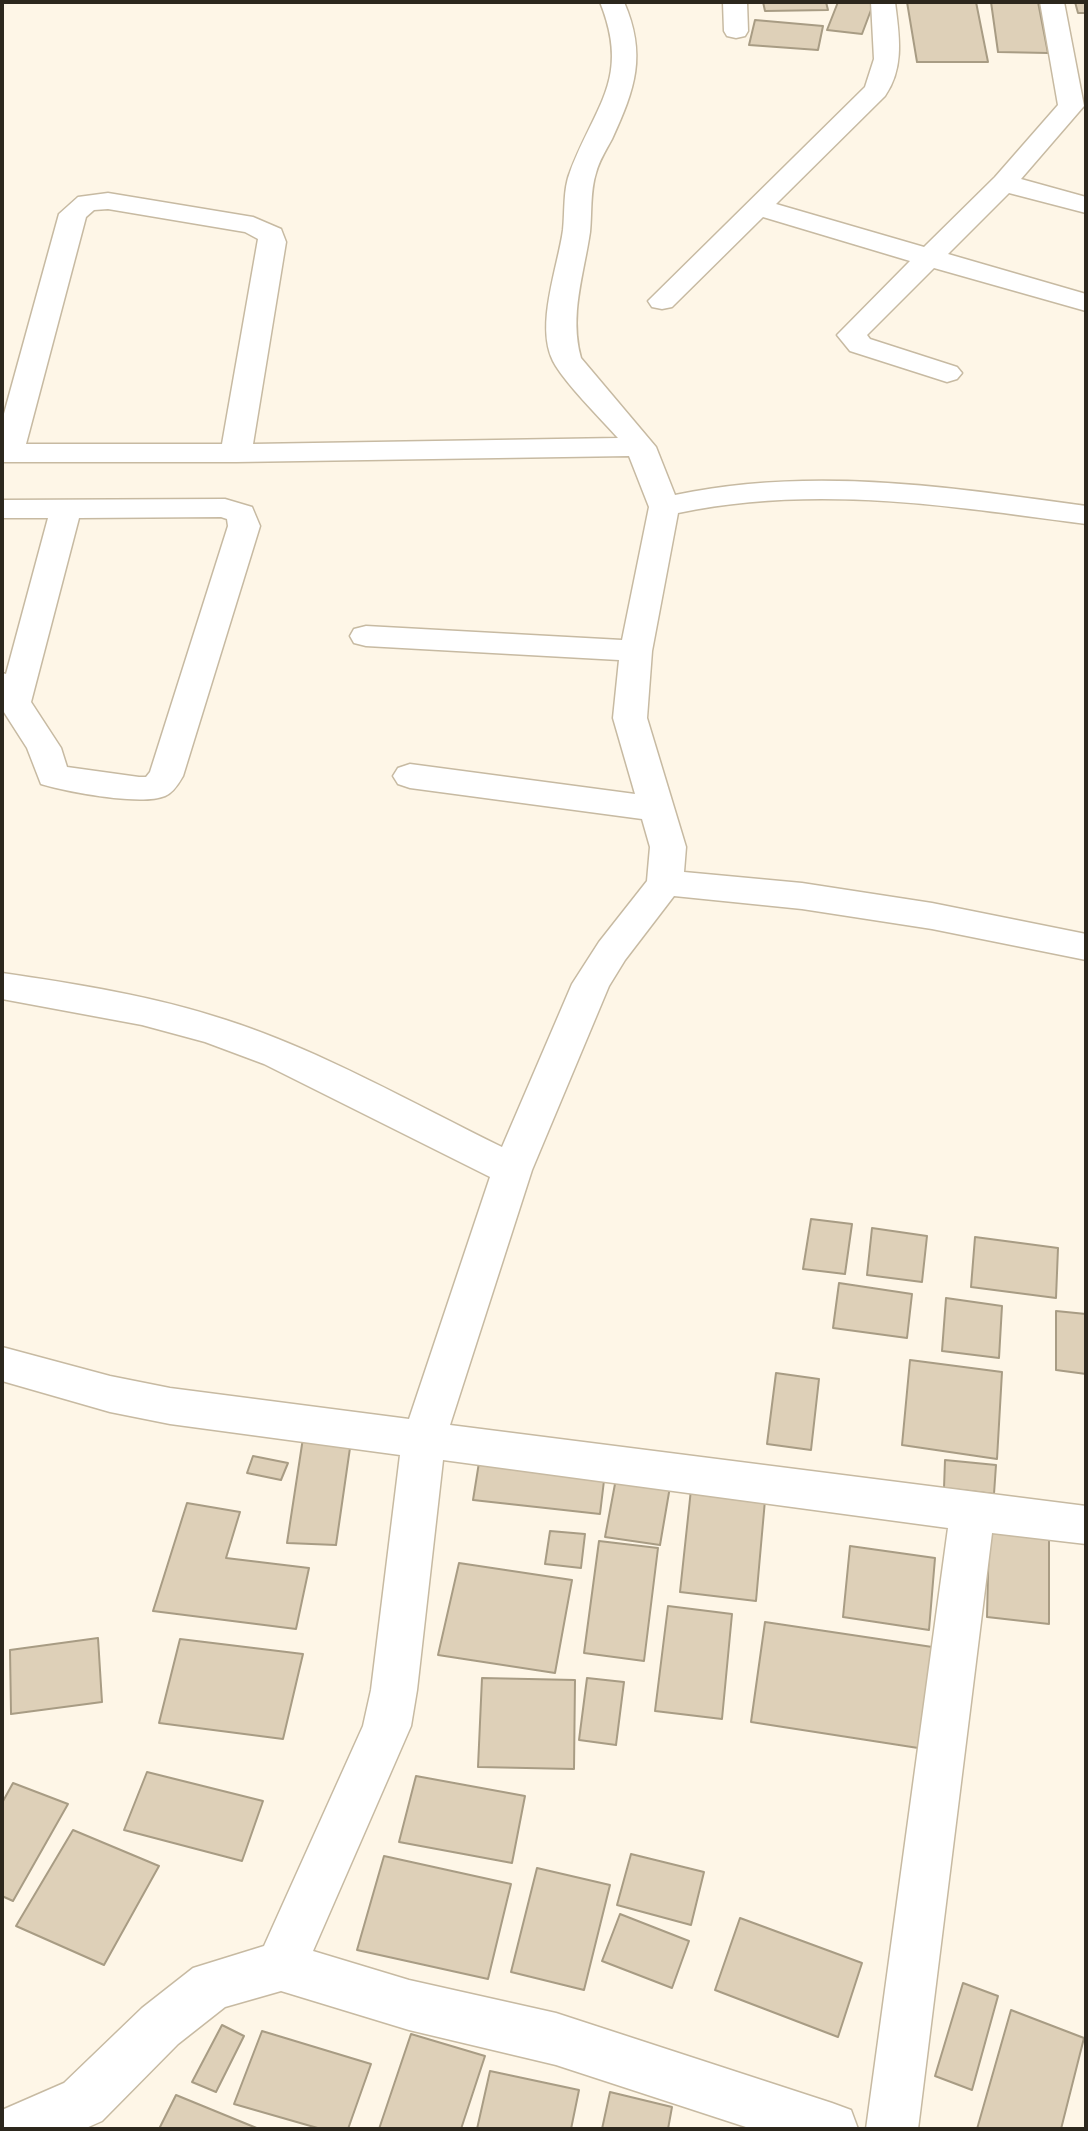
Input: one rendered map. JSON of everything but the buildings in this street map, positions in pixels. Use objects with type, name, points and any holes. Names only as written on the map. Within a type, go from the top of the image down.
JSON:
[{"type":"street","points":[[281,1966],[387,1726],[394,1690],[424,1439],[512,1170],[591,984],[612,951],[665,883],[668,847],[630,718],[636,651],[664,507],[641,447],[567,360],[562,342],[563,299],[576,233],[582,174],[618,98],[626,57],[621,24],[612,2]]},
{"type":"street","points":[[735,2],[736,31]]},
{"type":"street","points":[[662,301],[876,91],[885,78],[888,64],[883,2]]},
{"type":"street","points":[[947,373],[860,345],[851,335],[1079,108],[1052,2]]},
{"type":"street","points":[[1004,183],[1086,205]]},
{"type":"street","points":[[236,453],[271,235],[253,225],[108,201],[87,203],[73,214],[5,453],[236,453],[641,447]]},
{"type":"street","points":[[756,207],[1086,303]]},
{"type":"street","points":[[664,507],[725,495],[803,490],[963,499],[1086,515]]},
{"type":"street","points":[[2,509],[225,508],[241,514],[244,526],[166,776],[156,787],[139,789],[52,776],[44,748],[9,693],[66,510]]},
{"type":"street","points":[[366,636],[636,651]]},
{"type":"street","points":[[410,776],[657,808]]},
{"type":"street","points":[[665,883],[815,898],[932,916],[1086,947]]},
{"type":"street","points":[[2,986],[142,1011],[227,1035],[278,1054],[512,1170]]},
{"type":"street","points":[[2,1364],[110,1394],[170,1406],[1086,1525]]},
{"type":"street","points":[[892,2129],[972,1512]]},
{"type":"street","points":[[21,2129],[35,2126],[82,2102],[160,2026],[211,1986],[281,1966],[409,2005],[556,2039],[832,2129]]}]
